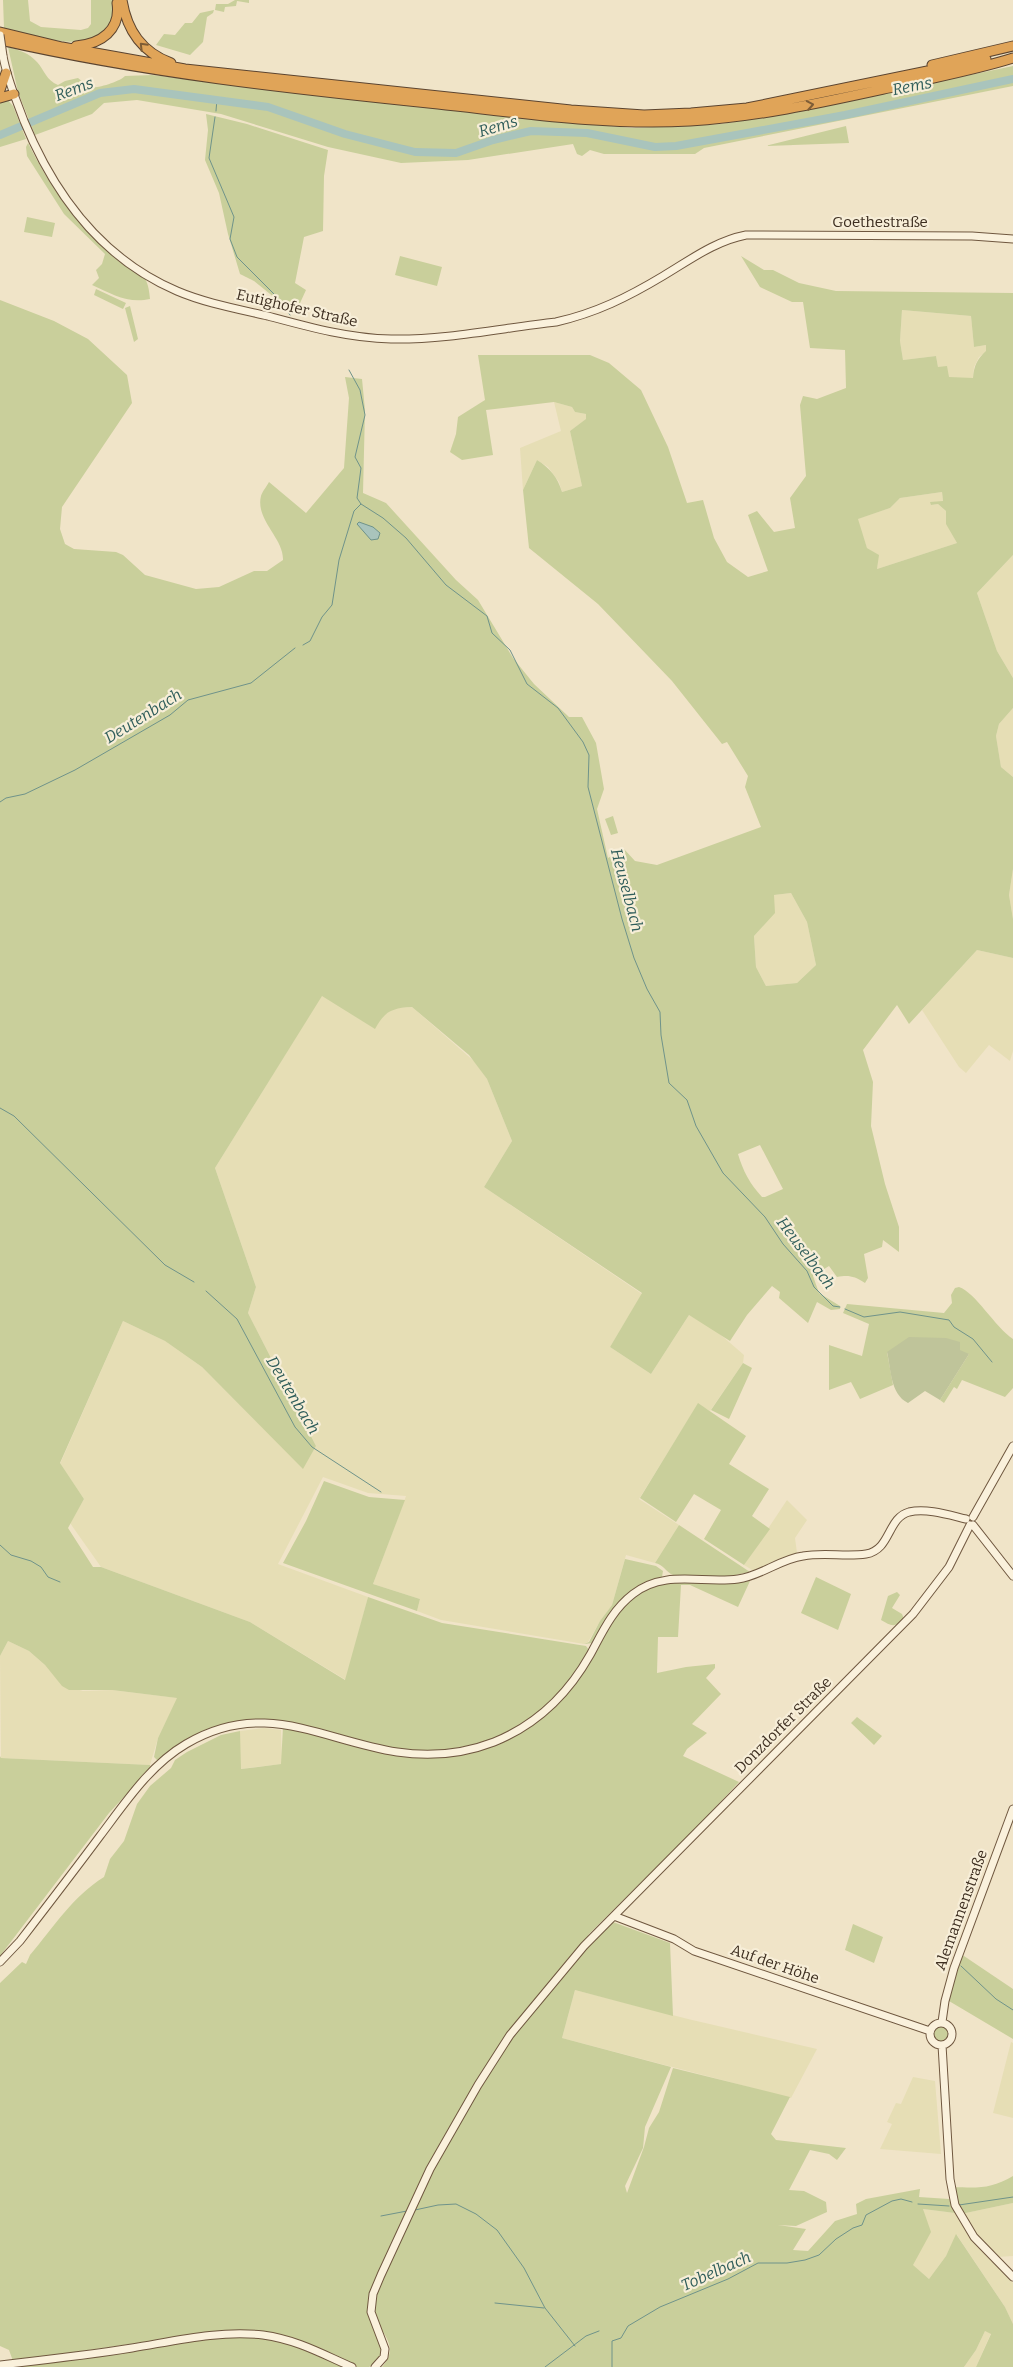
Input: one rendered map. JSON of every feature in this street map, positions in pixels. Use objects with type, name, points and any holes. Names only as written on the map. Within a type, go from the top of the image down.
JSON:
[{"type":"highway","points":[[62,47],[91,44],[108,34],[117,20],[116,0]]},
{"type":"highway","points":[[122,0],[130,28],[144,48],[153,55],[185,69]]},
{"type":"highway","points":[[0,34],[185,69],[553,109],[644,115],[691,114],[748,108],[1013,52]]},
{"type":"highway","points":[[0,40],[108,63],[205,78],[348,95],[603,121],[666,122],[743,116],[833,100],[1013,59]]},
{"type":"highway","points":[[887,80],[932,66],[1013,46]]},
{"type":"highway","points":[[6,73],[0,90],[7,89],[14,95]]},
{"type":"highway","points":[[0,98],[14,95]]},
{"type":"main road","name":"Eutighofer Straße","points":[[0,34],[6,73],[14,95],[35,146],[51,177],[70,206],[88,227],[120,257],[163,284],[188,295],[323,331],[390,339],[428,337],[556,322],[578,317],[617,302],[723,241],[746,235]]},
{"type":"main road","name":"Goethestraße","points":[[746,235],[972,236],[1013,239]]},
{"type":"main road","name":"Donzdorfer Straße","points":[[375,2367],[384,2357],[385,2349],[371,2316],[373,2294],[426,2176],[451,2129],[510,2035],[554,1979],[599,1930],[913,1614],[949,1568],[970,1522],[1013,1446]]},
{"type":"main road","points":[[0,1962],[20,1941],[140,1784],[171,1754],[186,1744],[224,1727],[258,1722],[301,1727],[378,1748],[412,1754],[441,1754],[474,1748],[492,1742],[523,1727],[550,1707],[579,1673],[615,1612],[642,1588],[667,1579],[683,1578],[718,1581],[751,1577],[802,1556],[872,1552],[885,1542],[896,1521],[908,1512],[921,1511],[970,1522],[1013,1576]]},
{"type":"main road","name":"Alemannenstraße","points":[[1013,1809],[954,1968],[945,2001],[942,2022],[950,2027],[952,2034],[950,2040],[942,2045],[950,2179],[955,2204],[966,2225],[1013,2277]]},
{"type":"main road","name":"Auf der Höhe","points":[[614,1916],[674,1940],[694,1951],[930,2031]]},
{"type":"main road","points":[[942,2022],[935,2024],[930,2031],[932,2041],[942,2045]]},
{"type":"main road","points":[[0,2365],[110,2351],[202,2336],[242,2334],[294,2342],[326,2354],[352,2367]]},
{"type":"shaded area","points":[[902,310],[971,316],[974,347],[986,345],[986,352],[979,357],[974,367],[973,378],[949,378],[938,367],[936,356],[903,360],[900,341]]},
{"type":"shaded area","points":[[554,402],[572,407],[575,412],[586,414],[587,419],[570,431],[582,486],[562,492],[559,482],[548,467],[537,460],[523,490],[520,448],[561,431]]},
{"type":"shaded area","points":[[942,492],[943,502],[931,502],[931,505],[938,504],[946,511],[947,524],[957,543],[877,569],[878,555],[867,548],[857,519],[890,508],[900,498]]},
{"type":"shaded area","points":[[1013,555],[1013,678],[997,651],[977,593]]},
{"type":"shaded area","points":[[1013,708],[1013,777],[1001,767],[996,736],[999,724]]},
{"type":"shaded area","points":[[1013,869],[1013,919],[1009,895]]},
{"type":"shaded area","points":[[791,893],[807,922],[816,965],[797,983],[766,986],[756,967],[754,936],[774,913],[774,895]]},
{"type":"shaded area","points":[[977,950],[1013,958],[1013,1051],[1010,1061],[989,1045],[966,1073],[959,1067],[922,1010]]},
{"type":"shaded area","points":[[322,995],[374,1028],[381,1018],[394,1008],[412,1007],[475,1062],[487,1079],[512,1141],[484,1187],[642,1294],[610,1347],[651,1374],[689,1315],[714,1329],[744,1355],[743,1363],[710,1411],[698,1404],[639,1499],[679,1525],[655,1563],[626,1555],[612,1605],[588,1642],[584,1644],[441,1620],[417,1611],[420,1599],[373,1584],[406,1496],[368,1493],[323,1477],[278,1564],[368,1597],[346,1680],[250,1622],[101,1567],[70,1523],[84,1499],[60,1464],[123,1321],[165,1341],[202,1367],[303,1468],[316,1446],[248,1313],[256,1287],[215,1168]]},
{"type":"shaded area","points":[[787,1500],[807,1520],[795,1538],[797,1553],[778,1559],[754,1571],[744,1565]]},
{"type":"shaded area","points":[[8,1641],[29,1651],[45,1665],[62,1685],[83,1691],[112,1690],[178,1698],[158,1738],[150,1765],[1,1758],[0,1656]]},
{"type":"shaded area","points":[[264,1728],[281,1730],[282,1764],[240,1769],[240,1731]]},
{"type":"shaded area","points":[[575,1990],[817,2049],[791,2098],[562,2038]]},
{"type":"shaded area","points":[[1011,2042],[1013,2043],[1013,2118],[993,2113]]},
{"type":"shaded area","points":[[913,2077],[935,2081],[941,2154],[880,2149],[892,2124],[887,2122],[896,2103],[901,2104]]},
{"type":"shaded area","points":[[1013,2203],[1013,2256],[997,2257],[971,2229],[961,2214]]},
{"type":"shaded area","points":[[923,2209],[955,2213],[969,2237],[1013,2283],[1013,2324],[1005,2307],[957,2235],[946,2256],[929,2279],[912,2265],[918,2255],[924,2214]]},
{"type":"shaded area","points":[[985,2331],[991,2333],[976,2367],[964,2367],[976,2350]]},
{"type":"green space","points":[[3,0],[28,0],[30,21],[41,27],[81,30],[88,28],[91,24],[91,0],[113,0],[114,10],[109,26],[100,35],[89,40],[75,42],[60,41],[4,28]]},
{"type":"green space","points":[[235,0],[249,0],[249,3],[237,1],[236,6],[225,7],[224,12],[215,10],[216,4],[228,4]]},
{"type":"green space","points":[[214,10],[207,17],[203,42],[190,55],[156,45],[164,34],[175,35],[185,23],[192,23],[200,13]]},
{"type":"green space","points":[[8,47],[31,56],[48,78],[58,85],[78,78],[88,86],[94,87],[103,86],[125,76],[152,75],[541,120],[632,128],[720,124],[769,117],[1013,66],[1013,86],[704,148],[695,154],[604,154],[590,150],[582,156],[577,154],[573,144],[468,160],[401,163],[328,147],[221,114],[137,100],[104,103],[92,114],[35,135],[18,92]]},
{"type":"green space","points":[[7,99],[13,106],[26,139],[0,147],[0,100]]},
{"type":"green space","points":[[206,114],[247,124],[328,150],[324,176],[323,231],[304,237],[295,283],[306,290],[295,314],[281,310],[280,302],[254,281],[240,274],[228,234],[219,193],[205,160],[208,130]]},
{"type":"green space","points":[[846,126],[849,143],[765,146]]},
{"type":"green space","points":[[28,143],[56,192],[91,235],[119,261],[145,278],[150,299],[127,299],[92,285],[99,278],[96,270],[102,264],[105,254],[64,214],[27,156],[26,147]]},
{"type":"green space","points":[[27,217],[55,223],[52,237],[24,232]]},
{"type":"green space","points":[[400,256],[442,267],[437,286],[395,275]]},
{"type":"green space","points":[[741,256],[764,270],[773,270],[799,283],[836,291],[1013,293],[1013,555],[977,593],[997,651],[1013,678],[1013,708],[999,724],[996,736],[1001,767],[1013,777],[1013,869],[1009,895],[1013,919],[1013,958],[977,950],[909,1024],[897,1005],[863,1050],[873,1082],[871,1126],[885,1184],[899,1227],[899,1252],[883,1240],[882,1247],[864,1254],[868,1278],[865,1283],[851,1277],[837,1277],[829,1266],[813,1276],[819,1293],[840,1306],[840,1309],[831,1310],[817,1302],[808,1323],[779,1298],[780,1292],[772,1286],[747,1315],[730,1341],[689,1315],[651,1374],[610,1347],[642,1293],[484,1187],[512,1141],[487,1079],[469,1055],[412,1007],[399,1008],[386,1014],[375,1029],[322,996],[215,1168],[256,1287],[248,1313],[316,1446],[303,1469],[202,1367],[165,1341],[123,1321],[60,1463],[84,1499],[68,1528],[93,1567],[101,1567],[250,1622],[345,1680],[368,1597],[442,1623],[586,1646],[589,1650],[570,1679],[548,1704],[524,1723],[497,1737],[468,1746],[437,1750],[404,1749],[370,1744],[310,1727],[264,1720],[248,1721],[226,1726],[158,1761],[154,1757],[158,1738],[177,1698],[112,1690],[69,1690],[62,1686],[45,1665],[29,1651],[8,1641],[0,1656],[0,300],[54,321],[88,339],[127,375],[132,403],[62,507],[60,529],[65,544],[74,549],[116,552],[123,555],[145,575],[196,589],[219,587],[254,571],[267,571],[283,560],[279,544],[262,513],[260,505],[262,494],[269,482],[306,513],[344,468],[349,398],[345,377],[362,379],[365,410],[363,493],[386,503],[456,580],[478,600],[513,658],[534,684],[569,717],[582,717],[596,743],[604,789],[597,809],[608,858],[624,849],[635,861],[657,865],[761,827],[745,787],[748,776],[727,742],[722,744],[672,681],[598,604],[529,548],[523,490],[537,460],[553,474],[562,492],[582,486],[570,431],[586,419],[586,414],[575,412],[572,407],[554,402],[486,410],[493,455],[462,460],[450,452],[456,434],[458,417],[485,400],[478,355],[590,355],[609,363],[641,390],[668,447],[687,503],[703,500],[714,538],[727,562],[748,577],[768,571],[748,515],[757,511],[774,532],[795,528],[790,498],[806,476],[800,405],[803,396],[817,399],[846,388],[845,350],[810,348],[803,302],[792,302],[760,287]],"holes":[[[902,310],[971,316],[974,347],[986,345],[986,351],[976,363],[973,378],[949,377],[947,366],[938,367],[936,356],[903,360],[900,341]],[[942,492],[943,501],[930,502],[931,505],[938,504],[946,511],[946,524],[957,543],[877,569],[879,555],[867,548],[858,519],[890,508],[900,498]],[[791,893],[807,922],[816,965],[797,983],[766,986],[756,967],[754,936],[775,913],[774,895]],[[760,1145],[783,1189],[762,1197],[747,1177],[738,1154]]]},
{"type":"green space","points":[[96,289],[126,303],[123,309],[94,295]]},
{"type":"green space","points":[[130,306],[138,339],[134,342],[125,308]]},
{"type":"green space","points":[[613,816],[618,833],[611,835],[605,819]]},
{"type":"green space","points":[[959,1287],[972,1296],[999,1327],[1013,1339],[1013,1388],[1005,1397],[962,1380],[957,1389],[954,1387],[944,1403],[940,1400],[969,1354],[887,1352],[893,1385],[860,1399],[851,1382],[829,1390],[829,1345],[862,1356],[869,1324],[843,1313],[847,1304],[944,1313],[952,1303],[951,1295],[955,1288]]},
{"type":"green space","points":[[909,1337],[946,1338],[960,1342],[960,1350],[969,1354],[940,1400],[925,1391],[908,1403],[902,1399],[894,1387],[887,1352]]},
{"type":"green space","points":[[743,1363],[752,1368],[729,1419],[711,1410]]},
{"type":"green space","points":[[698,1403],[746,1436],[729,1464],[769,1489],[752,1516],[770,1529],[744,1565],[704,1539],[721,1510],[694,1494],[676,1522],[640,1498]]},
{"type":"green space","points":[[324,1481],[369,1497],[405,1500],[373,1584],[420,1599],[417,1611],[283,1563],[306,1521]]},
{"type":"green space","points":[[679,1525],[750,1572],[721,1578],[671,1574],[655,1563]]},
{"type":"green space","points":[[625,1559],[656,1566],[663,1571],[662,1577],[650,1582],[630,1595],[613,1612],[593,1643],[584,1644],[589,1642],[600,1621],[612,1605]]},
{"type":"green space","points":[[816,1577],[851,1594],[838,1630],[801,1613]]},
{"type":"green space","points":[[681,1581],[719,1584],[750,1581],[738,1607],[690,1585],[681,1585],[678,1637],[658,1637],[657,1673],[715,1664],[715,1668],[706,1678],[721,1694],[692,1724],[707,1733],[687,1749],[683,1756],[739,1782],[699,1825],[589,1934],[584,1945],[586,1949],[613,1922],[670,1943],[673,2016],[575,1990],[562,2038],[671,2067],[645,2127],[643,2148],[625,2186],[627,2193],[644,2147],[649,2128],[659,2112],[673,2068],[790,2097],[771,2134],[776,2140],[846,2148],[837,2160],[829,2154],[810,2150],[789,2190],[804,2191],[826,2202],[827,2212],[796,2226],[778,2225],[806,2229],[793,2250],[808,2251],[835,2221],[857,2214],[856,2204],[866,2199],[920,2189],[919,2197],[949,2199],[955,2213],[923,2209],[931,2232],[913,2265],[929,2279],[946,2256],[956,2234],[1005,2307],[1013,2324],[1013,2367],[976,2367],[991,2334],[985,2331],[976,2350],[964,2367],[382,2367],[388,2359],[390,2352],[387,2339],[374,2312],[380,2285],[369,2310],[369,2318],[382,2343],[382,2355],[369,2367],[357,2367],[334,2355],[291,2339],[199,2334],[13,2361],[9,2350],[0,2346],[0,1983],[22,1962],[26,1964],[30,1955],[64,1913],[82,1894],[104,1877],[110,1859],[124,1841],[137,1804],[150,1786],[171,1768],[175,1760],[187,1752],[221,1735],[240,1731],[241,1769],[281,1764],[283,1727],[379,1751],[451,1754],[521,1731],[545,1715],[563,1698],[621,1607],[647,1587]]},
{"type":"green space","points":[[897,1592],[900,1595],[892,1608],[902,1614],[904,1619],[898,1624],[888,1624],[881,1620],[888,1596]]},
{"type":"green space","points":[[857,1717],[882,1736],[874,1745],[851,1723]]},
{"type":"green space","points":[[0,1756],[1,1758],[150,1765],[151,1768],[109,1813],[0,1956]]},
{"type":"green space","points":[[853,1924],[883,1937],[874,1963],[845,1950]]},
{"type":"green space","points":[[961,1954],[1013,1989],[1013,2039],[947,1998]]},
{"type":"green space","points":[[937,2024],[945,2024],[950,2029],[948,2040],[937,2042],[932,2037],[932,2029]]},
{"type":"green space","points":[[1013,2176],[1013,2203],[961,2214],[953,2187],[984,2187]]},
{"type":"green space","points":[[245,2335],[285,2341],[346,2367],[2,2367],[195,2338]]},
{"type":"water","points":[[359,522],[373,527],[380,533],[378,539],[371,540],[357,524]]},
{"type":"waterway","name":"Rems","points":[[0,135],[100,93],[134,89],[268,107],[345,134],[415,152],[456,153],[493,140],[531,131],[587,133],[655,147],[676,146],[845,115],[1013,79]]},
{"type":"waterway","name":"Deutenbach","points":[[216,111],[217,99]]},
{"type":"waterway","name":"Deutenbach","points":[[215,117],[209,158],[234,217],[230,239],[237,257],[276,296],[290,315]]},
{"type":"waterway","name":"Deutenbach","points":[[303,645],[310,641],[322,617],[332,605],[339,560],[354,511],[361,504],[357,498],[361,468],[355,457],[365,415],[360,390],[349,370]]},
{"type":"waterway","name":"Heuselbach","points":[[361,504],[383,518],[406,538],[446,585],[487,616],[492,633],[510,650],[527,684],[558,708],[583,742],[589,755],[588,787],[622,919],[634,958],[647,989],[660,1012],[661,1035],[669,1083],[687,1100],[696,1126],[723,1173],[765,1217],[783,1244],[807,1271],[814,1287],[833,1306],[840,1307]]},
{"type":"waterway","name":"Deutenbach","points":[[0,802],[6,798],[25,794],[75,770],[170,715],[188,700],[251,683],[295,648]]},
{"type":"waterway","name":"Deutenbach","points":[[0,1108],[14,1116],[165,1265],[194,1282]]},
{"type":"waterway","name":"Deutenbach","points":[[206,1291],[237,1319],[295,1427],[312,1447],[381,1492]]},
{"type":"waterway","name":"Heuselbach","points":[[845,1309],[864,1317],[900,1312],[949,1320],[954,1327],[973,1339],[992,1362]]},
{"type":"waterway","points":[[0,1545],[11,1555],[31,1561],[41,1567],[48,1577],[60,1582]]},
{"type":"waterway","points":[[961,1966],[996,1999],[1013,2010]]},
{"type":"waterway","name":"Tobelbach","points":[[959,2205],[1013,2197]]},
{"type":"waterway","name":"Tobelbach","points":[[612,2367],[612,2341],[621,2338],[628,2326],[660,2307],[728,2279],[758,2263],[787,2263],[819,2255],[836,2239],[853,2228],[862,2225],[866,2215],[892,2201],[901,2199],[912,2202]]},
{"type":"waterway","points":[[415,2210],[438,2205],[456,2204],[476,2214],[497,2230],[524,2268],[545,2308],[575,2346]]},
{"type":"waterway","name":"Tobelbach","points":[[918,2204],[949,2206]]},
{"type":"waterway","points":[[381,2216],[407,2211]]},
{"type":"waterway","points":[[495,2303],[544,2308]]},
{"type":"waterway","name":"Tobelbach","points":[[545,2367],[586,2336],[599,2331]]}]
